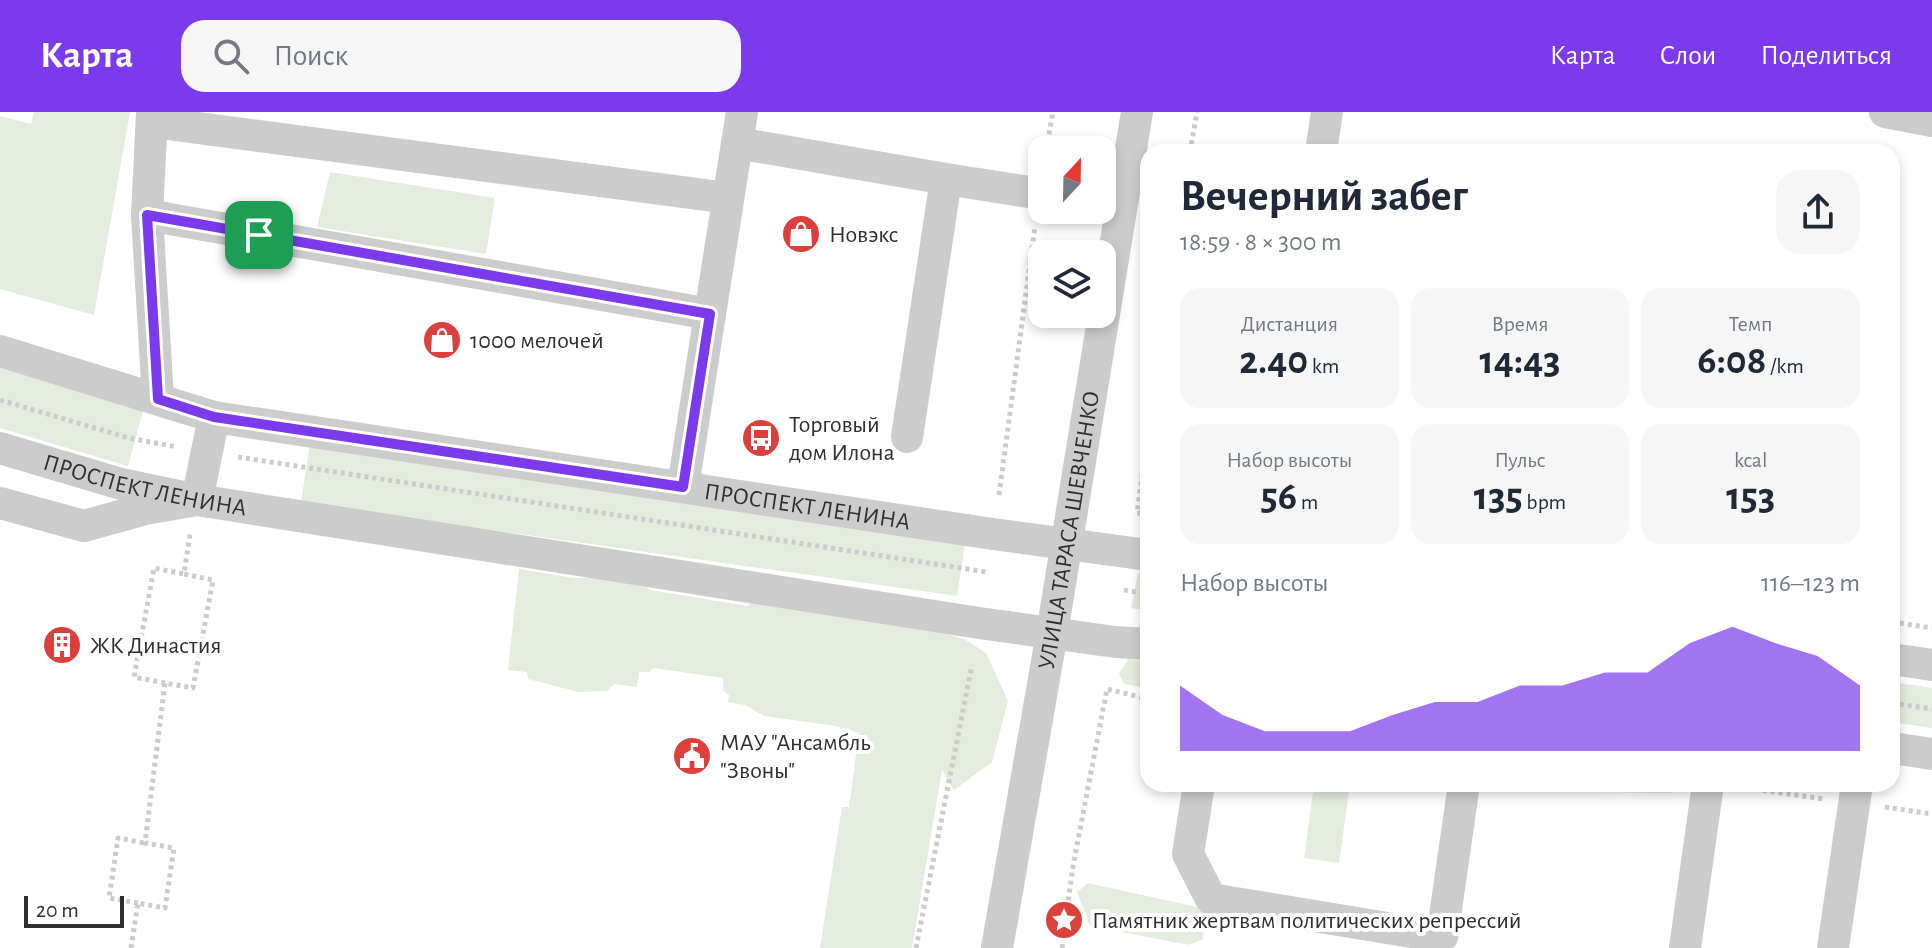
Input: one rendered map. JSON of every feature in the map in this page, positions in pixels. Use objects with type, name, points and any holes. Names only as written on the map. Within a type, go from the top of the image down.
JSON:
[{"type":"street","name":"УЛИЦА ТАРАСА ШЕВЧЕНКО","points":[[997,948],[1137,112]]},
{"type":"street","points":[[1322,144],[1327,112]]},
{"type":"street","points":[[1885,112],[1932,121]]},
{"type":"street","points":[[158,399],[147,215],[152,117],[728,198]]},
{"type":"street","points":[[683,487],[740,128],[946,179],[1028,192]]},
{"type":"street","points":[[907,437],[946,179]]},
{"type":"street","points":[[147,215],[710,314]]},
{"type":"street","name":"ПРОСПЕКТ ЛЕНИНА","points":[[0,351],[214,417],[1140,554]]},
{"type":"street","points":[[0,503],[84,526],[145,509],[197,500],[214,417]]},
{"type":"street","name":"ПРОСПЕКТ ЛЕНИНА","points":[[0,448],[121,484],[197,500],[947,618],[1140,644]]},
{"type":"street","points":[[1900,660],[1932,665]]},
{"type":"street","points":[[1900,749],[1932,754]]},
{"type":"street","points":[[1198,792],[1188,854],[1211,899],[1449,942],[1463,792]]},
{"type":"street","points":[[1685,948],[1707,792]]},
{"type":"street","points":[[1833,948],[1856,792]]},
{"type":"path","points":[[1049,136],[1053,112]]},
{"type":"path","points":[[1191,144],[1197,112]]},
{"type":"path","points":[[999,495],[1037,224]]},
{"type":"path","points":[[1140,491],[1137,513],[1140,513]]},
{"type":"path","points":[[145,509],[193,520],[184,574]]},
{"type":"path","points":[[154,568],[184,574],[213,580],[193,688],[134,677],[154,568]]},
{"type":"path","points":[[1124,590],[1140,593]]},
{"type":"path","points":[[1900,623],[1932,628]]},
{"type":"path","points":[[916,948],[972,665]]},
{"type":"path","points":[[145,843],[165,683]]},
{"type":"path","points":[[1062,948],[1073,866],[1107,689],[1140,697]]},
{"type":"path","points":[[1900,704],[1932,709]]},
{"type":"path","points":[[118,838],[174,848],[165,908],[138,903],[109,898],[118,838]]},
{"type":"path","points":[[131,948],[138,903]]},
{"type":"shaded area","points":[[34,112],[130,112],[94,315],[0,289],[0,116],[31,124]]},
{"type":"shaded area","points":[[330,172],[495,198],[486,254],[317,227]]},
{"type":"shaded area","points":[[0,358],[146,400],[128,466],[0,428]]},
{"type":"shaded area","points":[[310,443],[965,543],[957,596],[301,503]]},
{"type":"shaded area","points":[[519,569],[573,578],[603,577],[641,582],[650,590],[747,606],[756,599],[937,631],[964,639],[986,653],[1008,701],[992,762],[954,790],[942,770],[912,948],[820,948],[842,807],[849,807],[859,733],[836,726],[764,716],[745,705],[728,702],[729,695],[723,691],[723,678],[653,668],[650,672],[639,672],[637,687],[614,684],[607,691],[578,692],[528,679],[527,672],[508,670]]},
{"type":"shaded area","points":[[1138,573],[1140,573],[1140,610],[1131,608]]},
{"type":"shaded area","points":[[1128,659],[1140,661],[1140,687],[1124,684],[1119,674]]},
{"type":"shaded area","points":[[1900,683],[1932,688],[1932,728],[1900,723]]},
{"type":"shaded area","points":[[1313,792],[1349,792],[1339,863],[1304,858]]},
{"type":"shaded area","points":[[1585,792],[1672,792],[1671,793]]},
{"type":"shaded area","points":[[1088,883],[1197,907],[1205,915],[1203,939],[1189,945],[1090,926],[1077,892]]},
{"type":"place","name":"Новэкс","points":[[801,234]]},
{"type":"place","name":"1000 мелочей","points":[[442,340]]},
{"type":"place","name":"Торговый дом Илона","points":[[761,438]]},
{"type":"place","name":"ЖК Династия","points":[[62,645]]},
{"type":"place","name":"МАУ \"Ансамбль \"Звоны\"","points":[[692,756]]},
{"type":"place","name":"Памятник жертвам политических репрессий","points":[[1064,920]]},
{"type":"route","points":[[147,215],[259,235],[710,314],[683,487],[214,417],[158,399],[147,215]]}]
